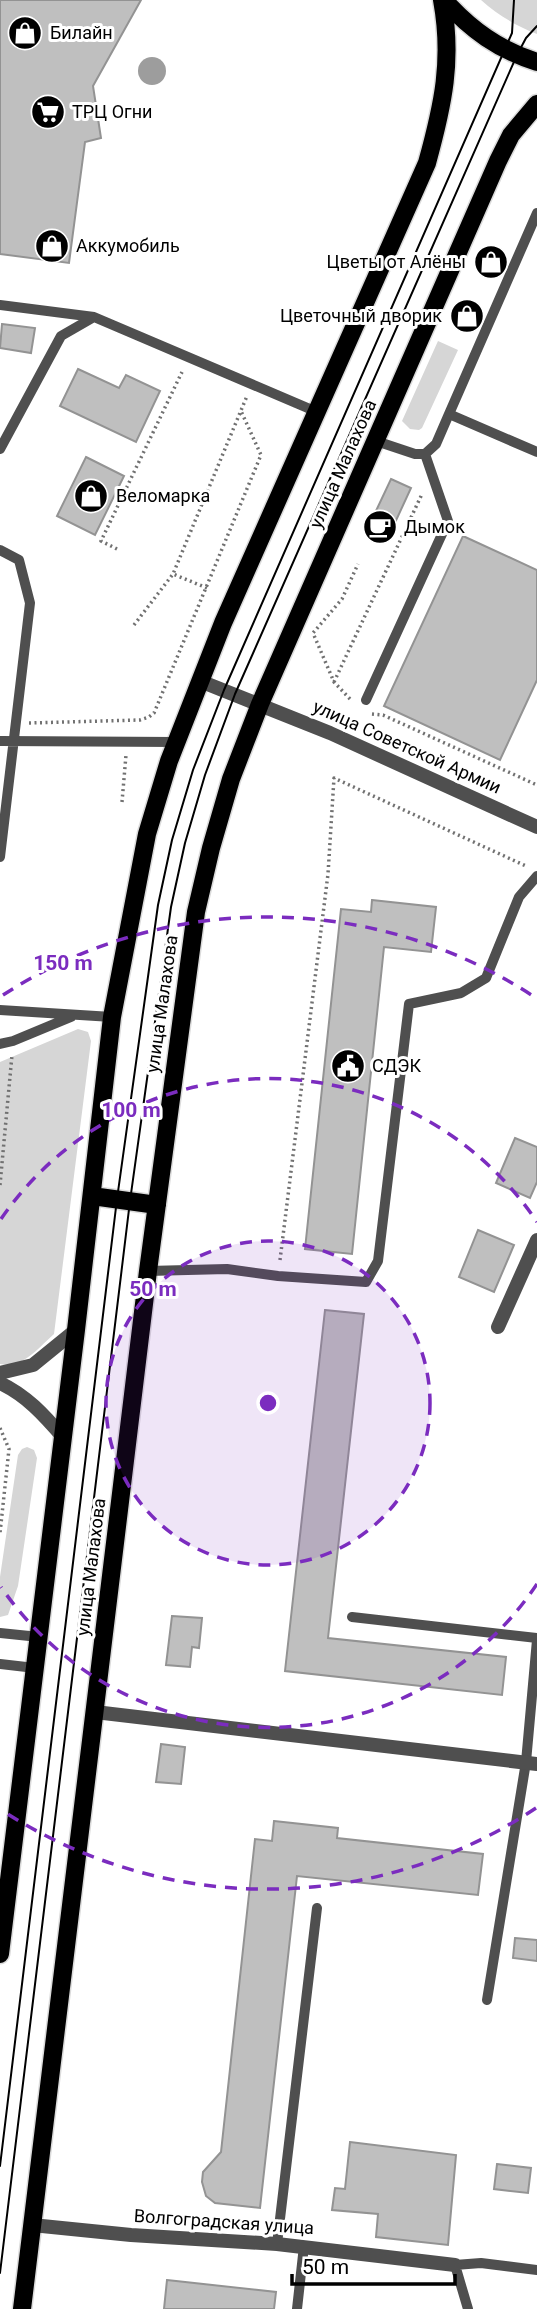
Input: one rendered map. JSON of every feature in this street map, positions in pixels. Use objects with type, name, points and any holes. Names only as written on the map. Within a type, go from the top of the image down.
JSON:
[{"type":"main road","points":[[443,0],[462,20],[487,39],[505,50],[537,62]]},
{"type":"main road","points":[[0,1954],[112,1017],[147,834],[176,742],[200,681],[427,163],[446,84],[449,52],[443,0]]},
{"type":"main road","name":"улица Малахова","points":[[22,2309],[148,1271],[196,912],[231,779],[302,604],[498,161],[511,135],[537,104]]},
{"type":"main road","points":[[92,1196],[157,1205]]},
{"type":"street","name":"улица Советской Армии","points":[[200,681],[350,742],[537,827]]},
{"type":"street","points":[[498,1327],[537,1240]]},
{"type":"street","points":[[0,1373],[33,1365],[76,1330]]},
{"type":"street","points":[[0,1383],[17,1391],[41,1412],[63,1437]]},
{"type":"street","points":[[95,1712],[532,1763]]},
{"type":"street","name":"Волгоградская улица","points":[[32,2225],[131,2235],[304,2246],[454,2265]]},
{"type":"lane","points":[[376,441],[415,454],[425,454],[436,444],[537,213]]},
{"type":"lane","points":[[0,304],[94,317],[317,412]]},
{"type":"lane","points":[[0,449],[61,336],[94,317]]},
{"type":"lane","points":[[449,414],[537,452]]},
{"type":"lane","points":[[366,700],[448,521],[425,454]]},
{"type":"lane","points":[[0,550],[19,560],[30,603],[0,857]]},
{"type":"lane","points":[[0,741],[176,742]]},
{"type":"lane","points":[[148,1271],[227,1269],[278,1276],[366,1282],[378,1261],[409,1004],[461,993],[486,978],[519,897],[537,874]]},
{"type":"lane","points":[[0,1010],[112,1017]]},
{"type":"lane","points":[[0,1044],[75,1016]]},
{"type":"lane","points":[[352,1616],[537,1639],[532,1763],[487,2000]]},
{"type":"lane","points":[[0,1633],[39,1637]]},
{"type":"lane","points":[[0,1664],[35,1668]]},
{"type":"lane","points":[[277,2244],[317,1908]]},
{"type":"lane","points":[[297,2309],[304,2246]]},
{"type":"lane","name":"Волгоградская улица","points":[[454,2265],[481,2263],[537,2270]]},
{"type":"lane","points":[[454,2265],[468,2309]]},
{"type":"path","points":[[117,548],[101,541],[189,358]]},
{"type":"path","points":[[134,625],[173,574],[252,384]]},
{"type":"path","points":[[17,723],[149,718],[157,708],[261,455],[241,411]]},
{"type":"path","points":[[334,682],[432,473]]},
{"type":"path","points":[[356,706],[334,682],[313,634],[341,599],[358,564]]},
{"type":"path","points":[[173,574],[207,588]]},
{"type":"path","points":[[363,713],[383,715],[537,785]]},
{"type":"path","points":[[278,1276],[328,874],[334,778],[537,874]]},
{"type":"path","points":[[0,1185],[13,1041]]},
{"type":"path","points":[[0,1428],[9,1449],[0,1533]]},
{"type":"shaded area","points":[[481,0],[537,0],[537,34],[507,20]]},
{"type":"shaded area","points":[[152,57],[162,61],[166,71],[162,81],[152,85],[142,81],[138,71],[142,61]]},
{"type":"shaded area","points":[[438,341],[458,350],[422,428],[410,429],[402,421]]},
{"type":"shaded area","points":[[78,1029],[88,1032],[91,1041],[54,1334],[23,1360],[8,1365],[0,1364],[0,1062]]},
{"type":"shaded area","points":[[27,1447],[34,1450],[37,1458],[18,1586],[8,1615],[0,1617],[0,1577],[18,1455]]},
{"type":"building","name":"ТРЦ Огни","points":[[0,0],[141,0],[93,86],[101,138],[85,142],[69,263],[0,254]]},
{"type":"building","points":[[2,324],[35,328],[31,353],[0,348]]},
{"type":"building","points":[[78,369],[119,388],[126,375],[160,391],[136,442],[60,406]]},
{"type":"building","name":"Веломарка","points":[[86,457],[124,476],[95,535],[57,516]]},
{"type":"building","points":[[391,479],[411,488],[387,540],[367,530]]},
{"type":"building","points":[[463,536],[537,570],[537,680],[500,760],[384,706]]},
{"type":"building","points":[[372,900],[436,907],[431,952],[384,947],[352,1254],[305,1249],[341,909],[371,912]]},
{"type":"building","points":[[515,1138],[537,1147],[537,1182],[530,1198],[496,1183]]},
{"type":"building","points":[[478,1230],[514,1245],[494,1292],[459,1277]]},
{"type":"building","points":[[325,1310],[364,1314],[328,1638],[506,1657],[502,1695],[285,1671]]},
{"type":"building","points":[[172,1616],[202,1618],[199,1648],[192,1647],[190,1667],[166,1665]]},
{"type":"building","points":[[161,1744],[185,1747],[181,1784],[156,1782]]},
{"type":"building","points":[[274,1821],[338,1828],[337,1838],[483,1854],[478,1895],[297,1876],[260,2208],[215,2203],[206,2196],[202,2182],[203,2172],[221,2152],[255,1839],[272,1841]]},
{"type":"building","points":[[515,1938],[537,1940],[537,1961],[513,1958]]},
{"type":"building","points":[[350,2142],[456,2155],[448,2245],[376,2237],[378,2214],[332,2210],[335,2188],[345,2189]]},
{"type":"building","points":[[497,2164],[531,2168],[528,2193],[494,2189]]},
{"type":"building","points":[[167,2280],[276,2292],[274,2309],[164,2309]]},
{"type":"tram line","points":[[0,2166],[117,1199],[158,905],[172,840],[193,770],[224,690],[512,33],[514,0]]},
{"type":"tram line","points":[[0,2273],[130,1201],[171,907],[185,843],[205,775],[235,694],[517,55],[526,38],[537,26]]},
{"type":"place","name":"Билайн","points":[[25,33]]},
{"type":"place","name":"ТРЦ Огни","points":[[48,112]]},
{"type":"place","name":"Аккумобиль","points":[[52,246]]},
{"type":"place","name":"Цветы от Алёны","points":[[491,262]]},
{"type":"place","name":"Цветочный дворик","points":[[467,316]]},
{"type":"place","name":"Веломарка","points":[[91,496]]},
{"type":"place","name":"Дымок","points":[[380,527]]},
{"type":"place","name":"СДЭК","points":[[348,1066]]}]
